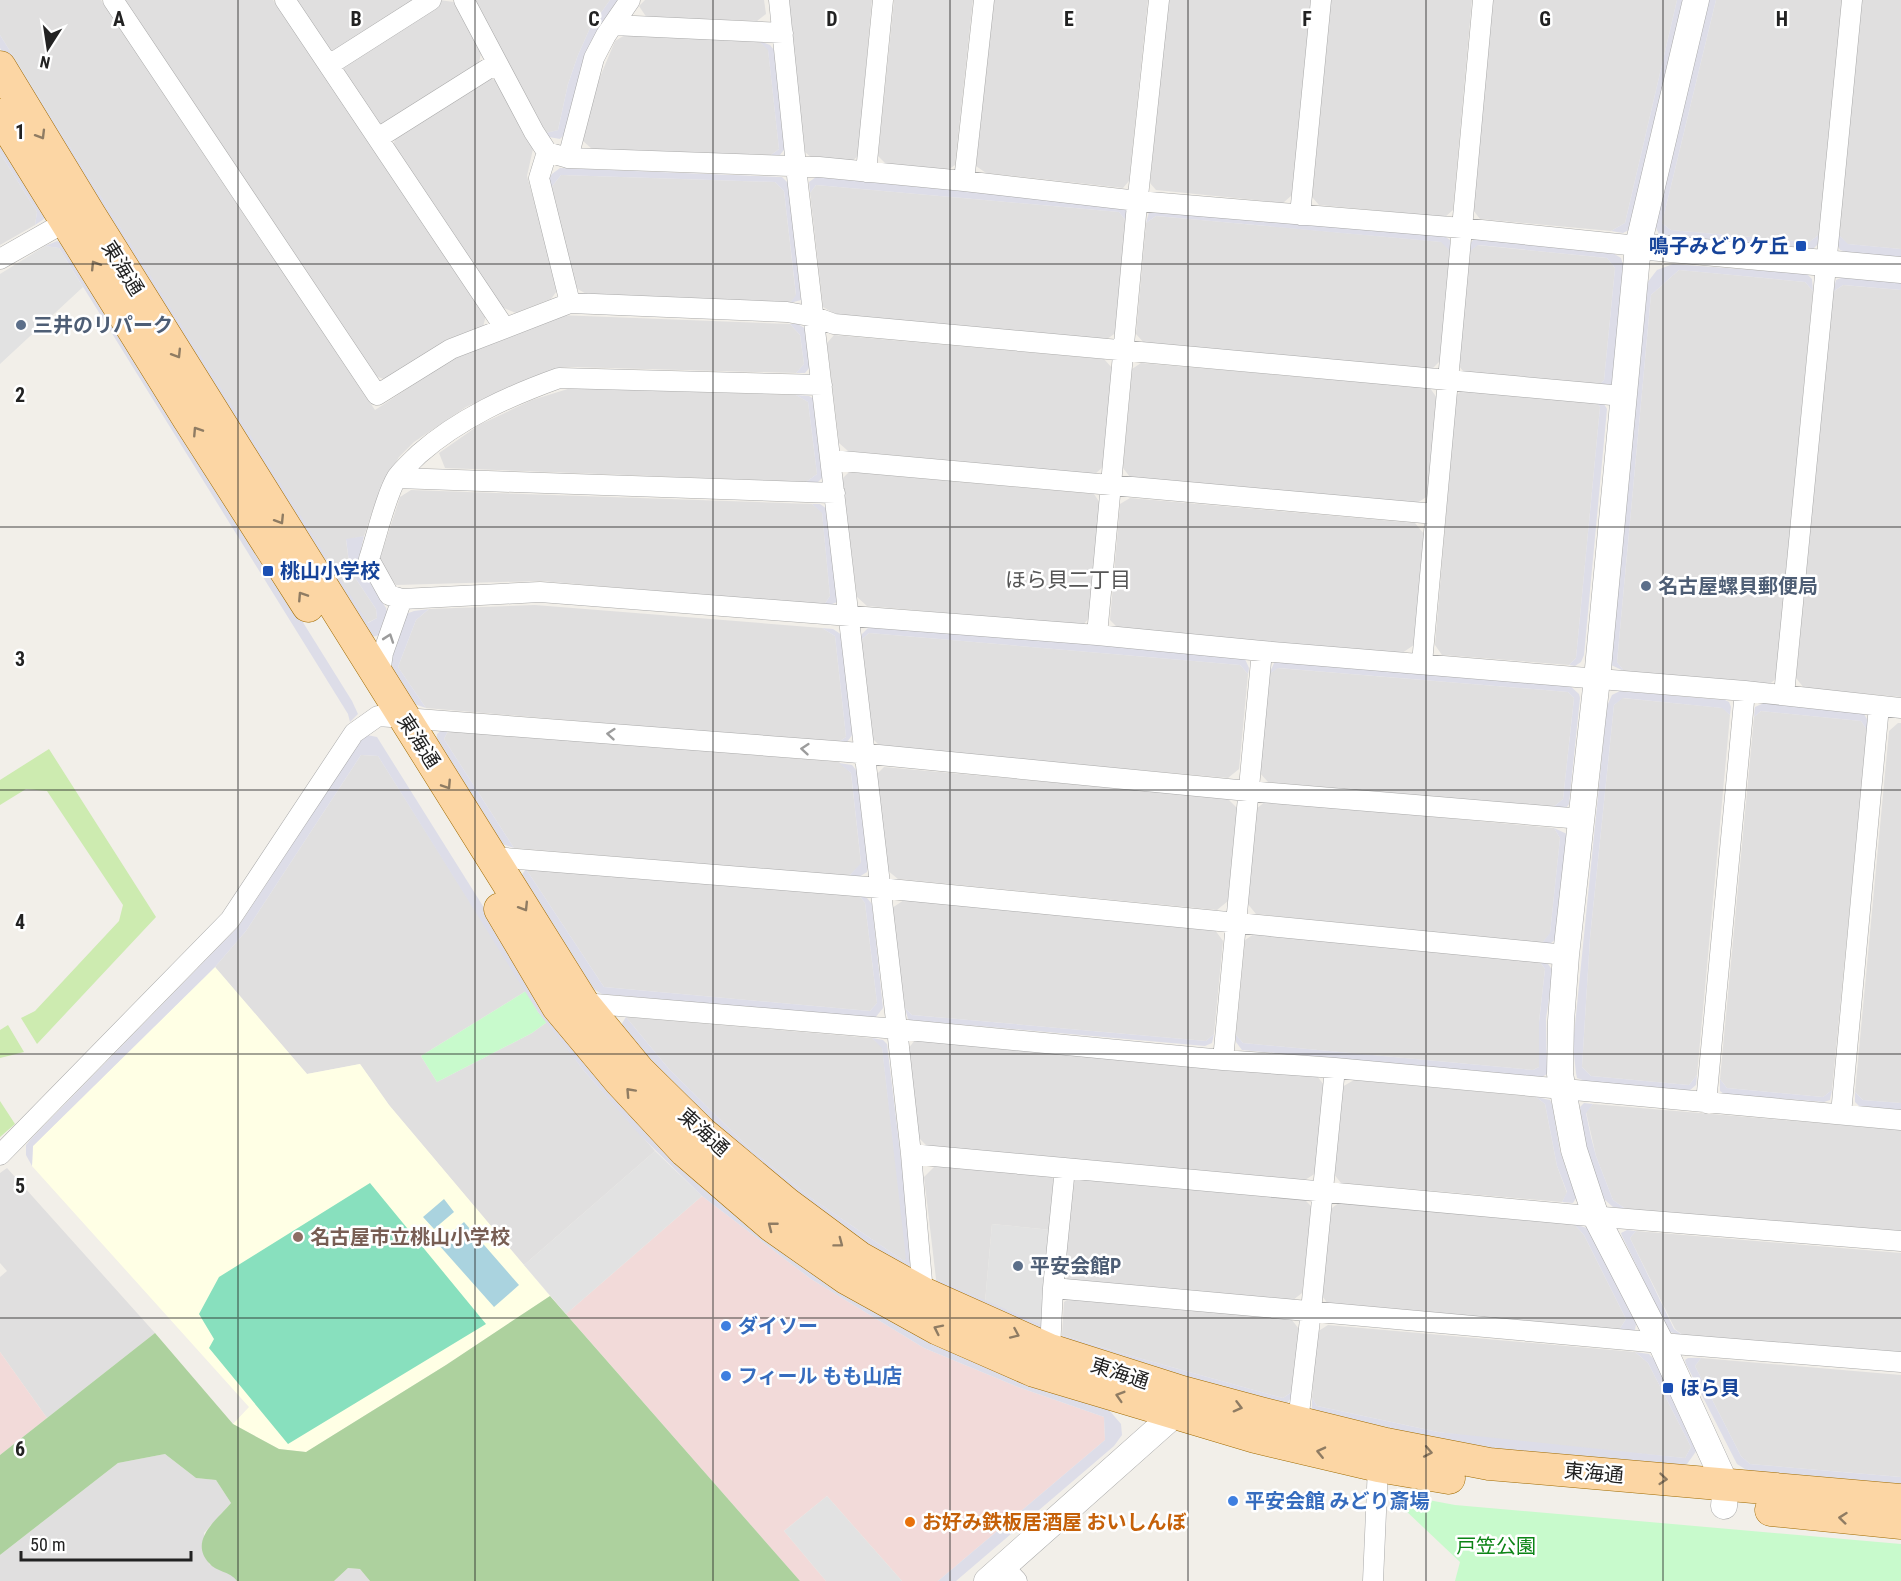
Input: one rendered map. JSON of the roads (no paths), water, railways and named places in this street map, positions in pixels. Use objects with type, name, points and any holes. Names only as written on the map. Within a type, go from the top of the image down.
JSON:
[{"type":"main road","name":"東海通","points":[[0,67],[379,678],[391,717],[478,873],[558,1007],[619,1080],[685,1152],[772,1226],[846,1278],[938,1329],[1034,1371],[1179,1403],[1298,1422],[1386,1444],[1489,1464],[1901,1523]]},
{"type":"main road","name":"東海通","points":[[0,115],[188,418],[391,717],[493,857],[583,1003],[639,1071],[702,1133],[786,1203],[860,1258],[923,1293],[1255,1437],[1378,1466],[1488,1485],[1725,1496],[1901,1500]]},
{"type":"street","points":[[113,0],[377,395],[451,349],[570,303],[787,312],[815,317],[834,324],[1623,396]]},
{"type":"street","points":[[285,0],[504,327]]},
{"type":"street","points":[[328,65],[431,0]]},
{"type":"street","points":[[464,0],[534,132],[547,152],[568,158],[797,166],[964,181],[1138,201],[1462,228],[1901,270]]},
{"type":"street","points":[[568,158],[594,58],[630,0]]},
{"type":"street","points":[[779,0],[911,1154],[923,1293]]},
{"type":"street","points":[[866,172],[883,0]]},
{"type":"street","points":[[964,181],[984,0]]},
{"type":"street","points":[[1097,635],[1159,0]]},
{"type":"street","points":[[1300,215],[1321,0]]},
{"type":"street","points":[[1422,663],[1483,0]]},
{"type":"street","points":[[1696,0],[1638,246],[1597,679],[1566,955],[1561,1021],[1562,1090],[1574,1150],[1596,1217],[1660,1343],[1725,1496]]},
{"type":"street","points":[[1784,695],[1852,0]]},
{"type":"street","points":[[613,24],[783,33]]},
{"type":"street","points":[[378,138],[497,63]]},
{"type":"street","points":[[547,152],[539,178],[570,303]]},
{"type":"street","points":[[0,259],[67,221]]},
{"type":"street","points":[[822,385],[559,378],[527,390],[472,416],[432,443],[410,462],[397,478],[369,560],[389,595],[402,599],[540,592],[1097,635],[1745,691],[1901,708]]},
{"type":"street","points":[[831,460],[1435,514]]},
{"type":"street","points":[[397,478],[835,493]]},
{"type":"street","points":[[379,678],[383,653],[402,599]]},
{"type":"street","points":[[1223,1060],[1262,651]]},
{"type":"street","points":[[1706,1103],[1745,691]]},
{"type":"street","points":[[1841,1114],[1879,706]]},
{"type":"street","points":[[0,1155],[230,920],[354,733],[391,717],[864,754],[1248,791],[1582,819]]},
{"type":"street","points":[[493,857],[880,888],[1566,955]]},
{"type":"street","points":[[583,1003],[897,1029],[1901,1120]]},
{"type":"street","points":[[1298,1422],[1335,1068]]},
{"type":"street","points":[[911,1154],[1596,1217],[1901,1241]]},
{"type":"street","points":[[1050,1350],[1053,1288],[1065,1168]]},
{"type":"street","points":[[1053,1288],[1660,1343],[1901,1362]]},
{"type":"street","points":[[1003,1576],[1179,1403]]},
{"type":"street","points":[[1373,1581],[1378,1466]]},
{"type":"water","points":[[444,1199],[454,1212],[434,1229],[423,1217]]},
{"type":"water","points":[[464,1222],[519,1285],[494,1307],[438,1244]]},
{"type":"place","name":"鳴子みどりケ丘","points":[[1801,246]]},
{"type":"place","name":"三井のリパーク","points":[[21,325]]},
{"type":"place","name":"桃山小学校","points":[[268,571]]},
{"type":"place","name":"名古屋螺貝郵便局","points":[[1646,586]]},
{"type":"place","name":"名古屋市立桃山小学校","points":[[298,1237]]},
{"type":"place","name":"平安会館P","points":[[1018,1266]]},
{"type":"place","name":"ダイソー","points":[[726,1326]]},
{"type":"place","name":"フィール もも山店","points":[[726,1376]]},
{"type":"place","name":"ほら貝","points":[[1668,1388]]},
{"type":"place","name":"平安会館 みどり斎場","points":[[1233,1501]]},
{"type":"place","name":"お好み鉄板居酒屋 おいしんぼ","points":[[910,1522]]},
{"type":"district","name":"ほら貝二丁目","points":[[1068,580]]},
{"type":"park label","name":"戸笠公園","points":[[1496,1546]]}]
